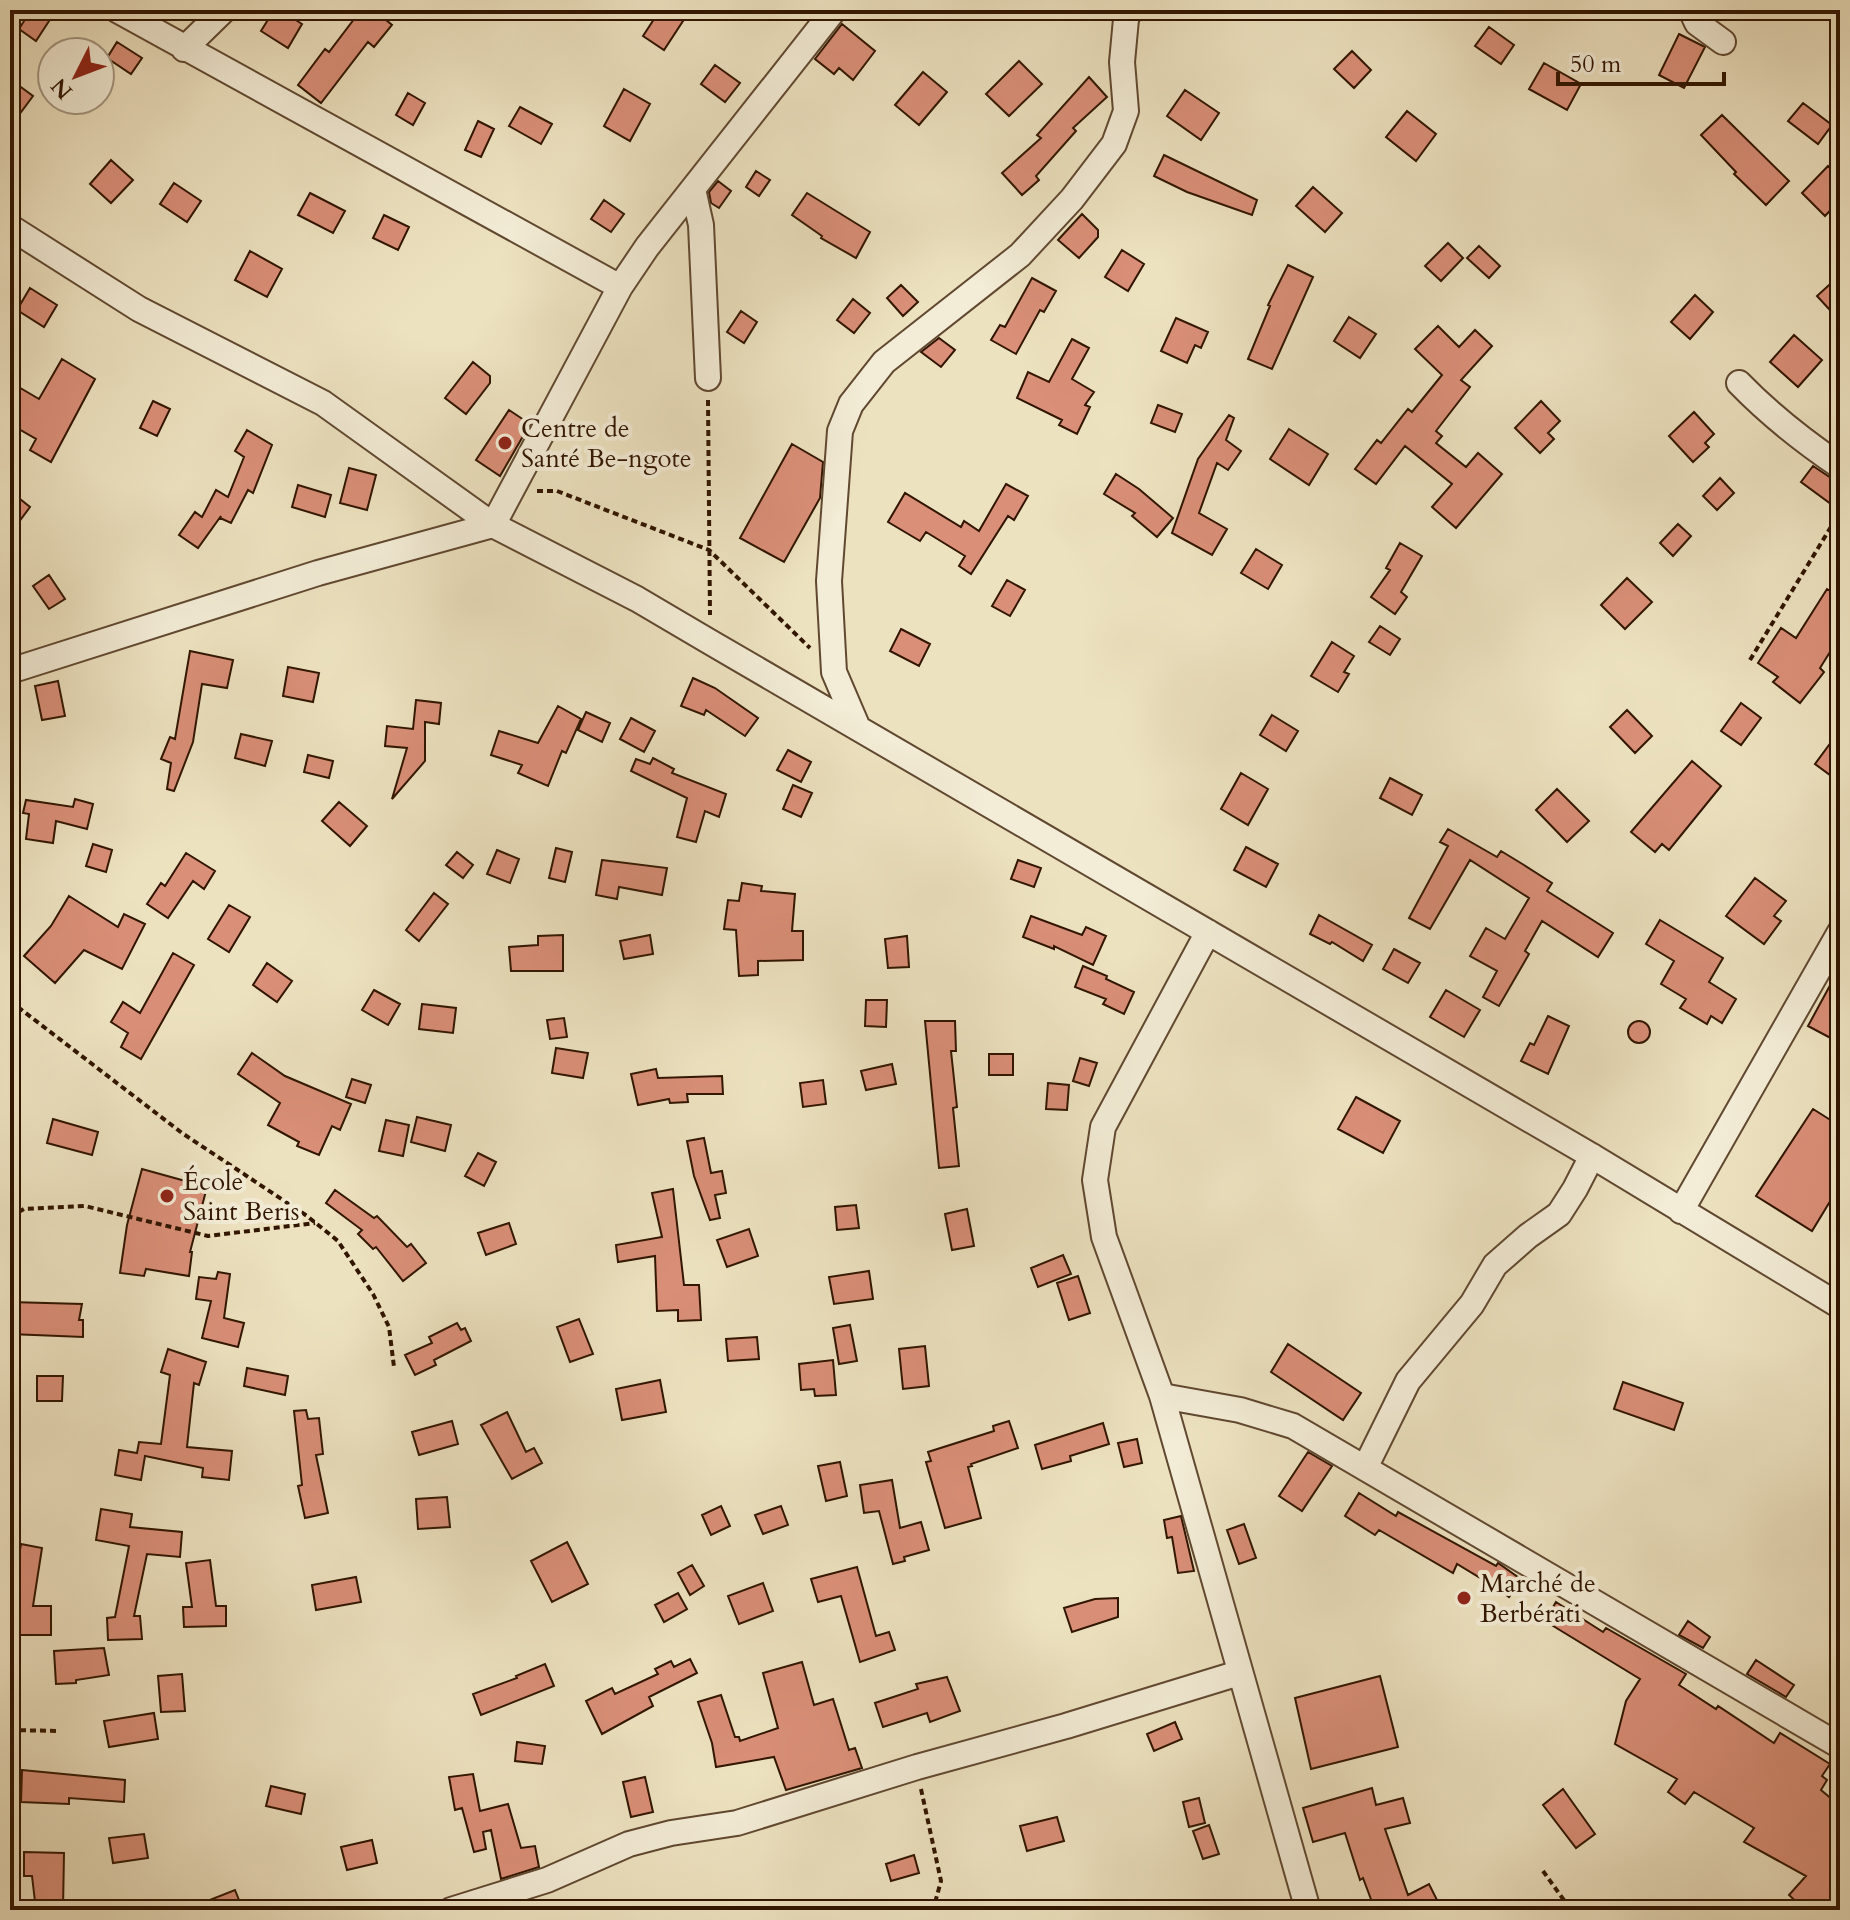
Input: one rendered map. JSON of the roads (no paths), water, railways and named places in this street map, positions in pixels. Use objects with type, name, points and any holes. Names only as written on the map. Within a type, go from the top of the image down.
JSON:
[{"type":"street","points":[[117,10],[620,287]]},
{"type":"street","points":[[184,49],[224,10]]},
{"type":"street","points":[[10,671],[318,573],[493,525],[620,287],[647,247],[834,10]]},
{"type":"street","points":[[858,728],[834,672],[829,581],[840,431],[851,404],[884,362],[1020,255],[1072,199],[1114,144],[1126,111],[1122,62],[1126,19],[1130,10]]},
{"type":"street","points":[[1691,10],[1697,23],[1723,42]]},
{"type":"street","points":[[693,189],[701,225],[708,378]]},
{"type":"street","points":[[10,227],[139,309],[323,403],[493,525],[637,599],[1592,1156],[1840,1306]]},
{"type":"street","points":[[1739,383],[1793,433],[1840,466]]},
{"type":"street","points":[[1208,932],[1103,1127],[1095,1180],[1104,1237],[1162,1396],[1308,1910]]},
{"type":"street","points":[[1681,1211],[1840,932]]},
{"type":"street","points":[[1365,1468],[1408,1381],[1472,1304],[1495,1265],[1559,1214],[1592,1156]]},
{"type":"street","points":[[1162,1396],[1240,1410],[1293,1426],[1840,1746]]},
{"type":"street","points":[[451,1910],[547,1880],[629,1844],[671,1833],[737,1823],[1239,1673]]},
{"type":"place","name":"Centre de Santé Be-ngote","points":[[505,443]]},
{"type":"place","name":"École Saint Beris","points":[[167,1196]]},
{"type":"place","name":"Marché de Berbérati","points":[[1464,1598]]}]
